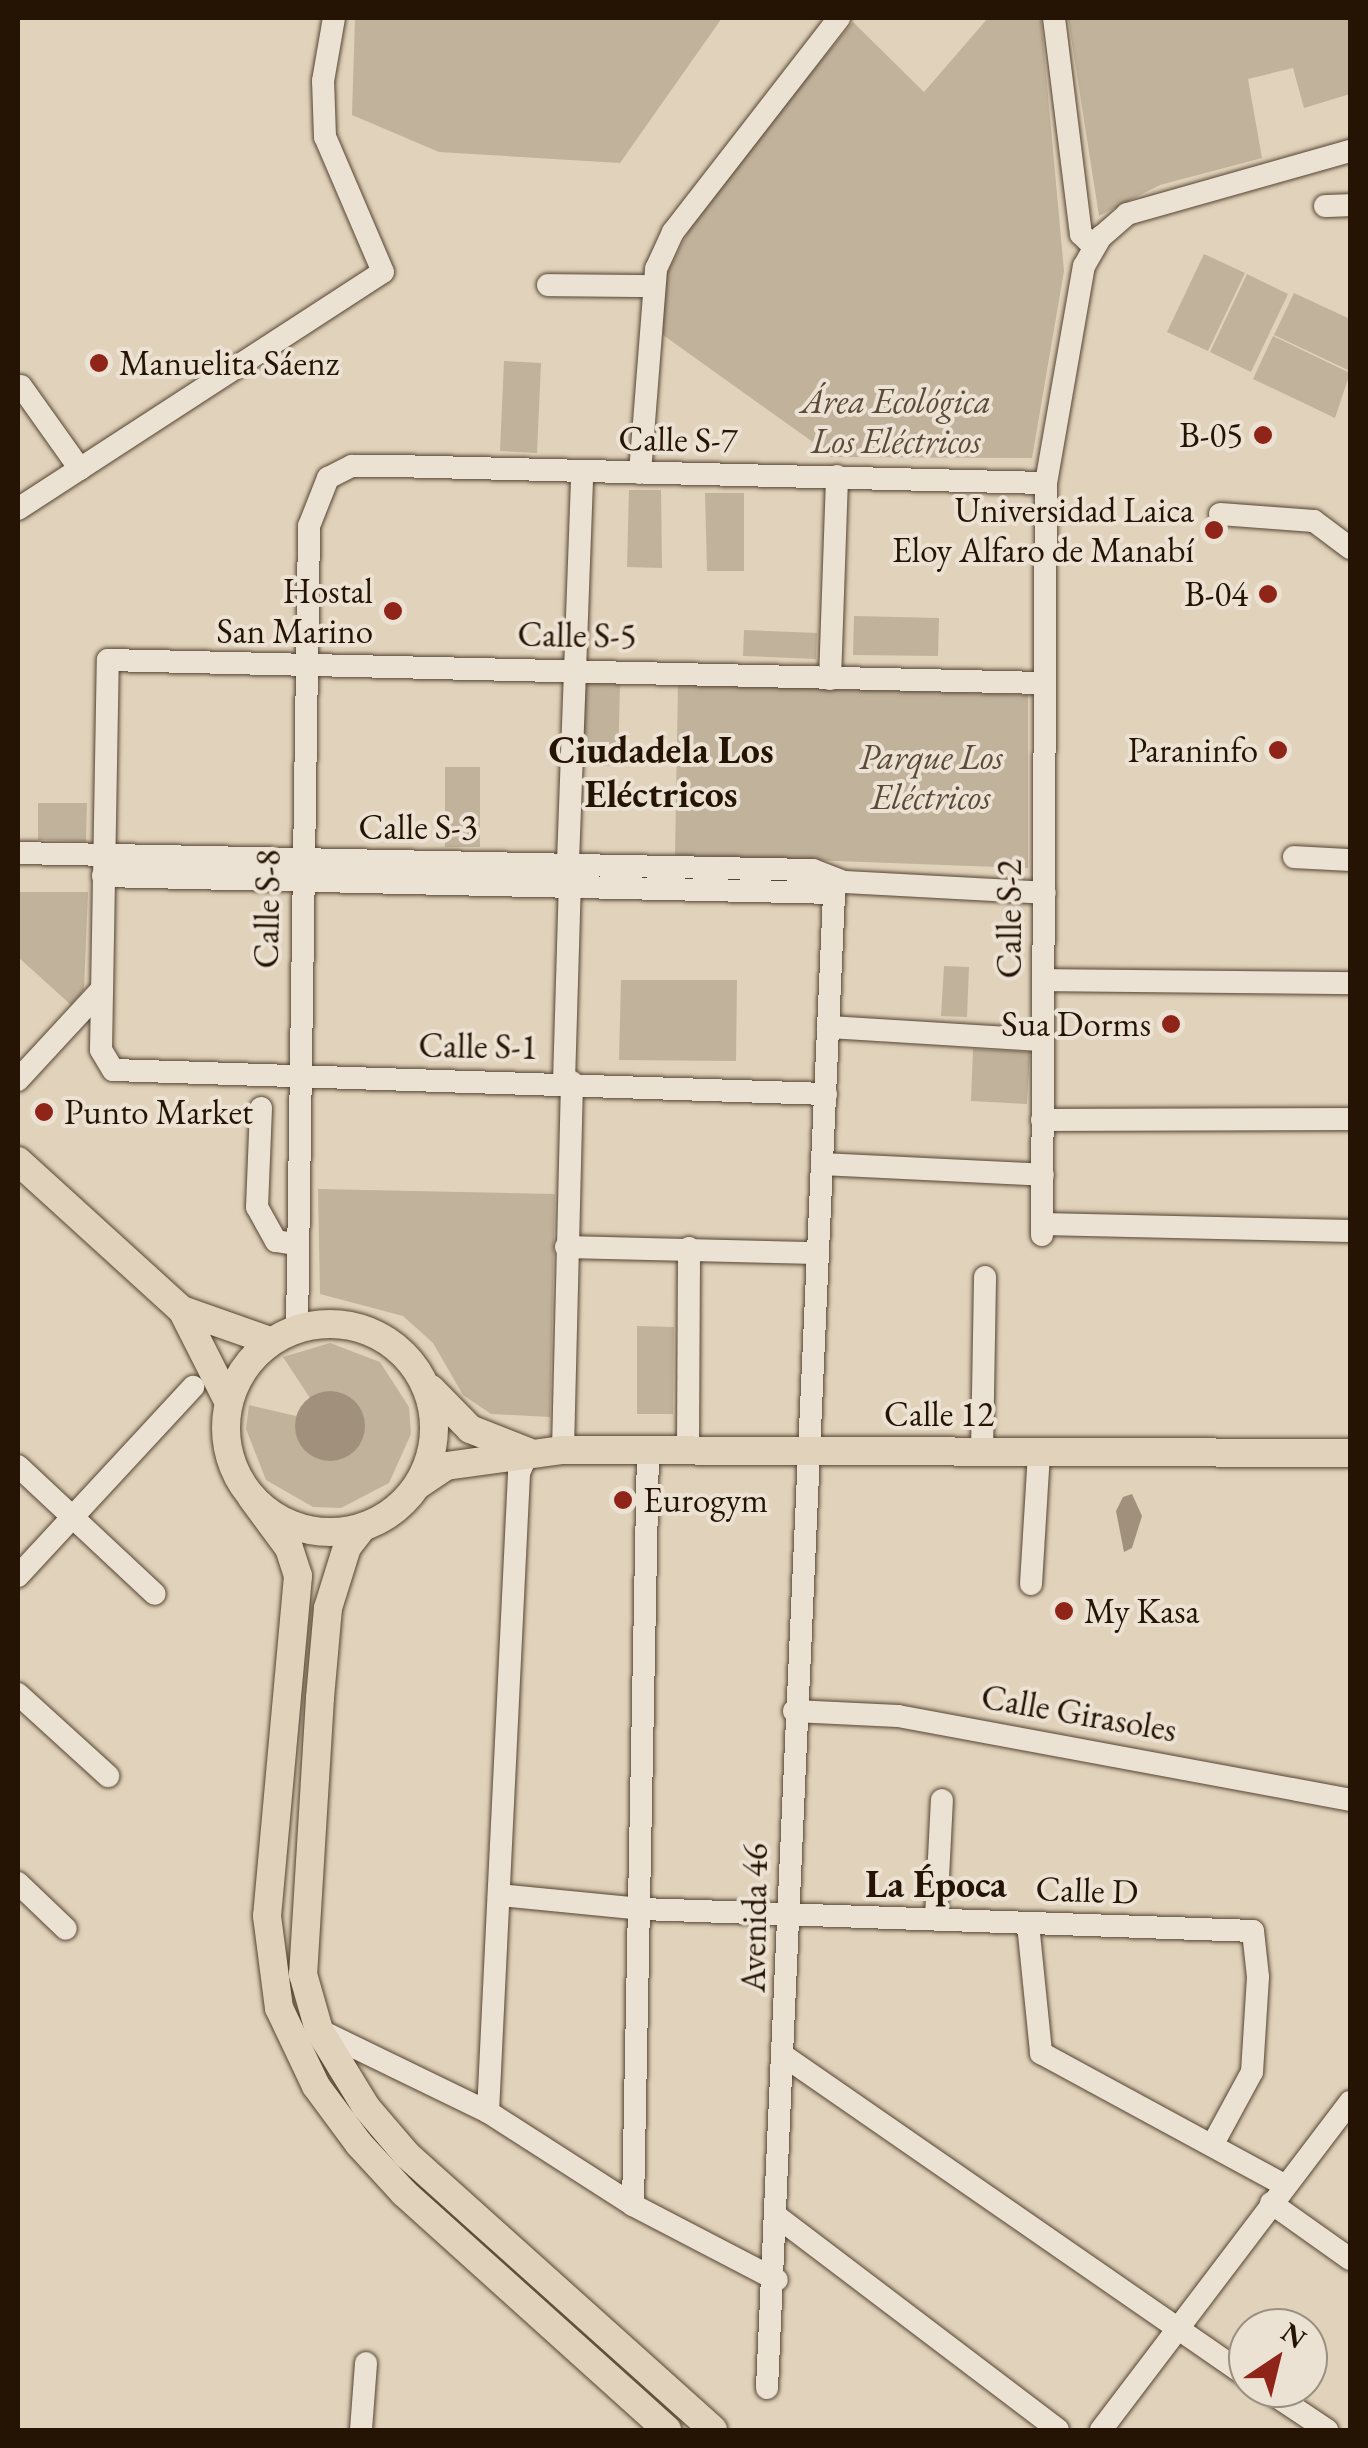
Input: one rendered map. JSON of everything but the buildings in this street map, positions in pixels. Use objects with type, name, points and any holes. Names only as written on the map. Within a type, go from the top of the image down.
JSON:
[{"type":"main road","points":[[18,1162],[182,1310],[228,1401],[229,1452],[252,1498],[290,1548],[298,1576],[267,1916],[279,2008],[316,2086],[359,2144],[666,2430]]},
{"type":"main road","points":[[182,1310],[270,1342]]},
{"type":"main road","points":[[228,1401],[251,1358],[270,1342],[296,1328],[334,1324],[370,1331],[391,1344],[423,1381],[434,1434],[418,1485],[393,1511],[362,1528],[303,1529],[252,1498]]},
{"type":"main road","name":"Calle 12","points":[[423,1381],[470,1429],[528,1452]]},
{"type":"main road","name":"Calle 12","points":[[418,1485],[446,1466],[564,1450],[1350,1452]]},
{"type":"main road","points":[[362,1528],[336,1577],[326,1626],[303,1974],[319,2030],[366,2107],[407,2155],[712,2430]]},
{"type":"street","points":[[18,509],[383,272],[326,136],[322,81],[334,18]]},
{"type":"street","points":[[640,472],[651,286],[673,232],[839,18]]},
{"type":"street","points":[[1054,18],[1081,234],[1094,247],[1127,214],[1147,206],[1350,151]]},
{"type":"street","points":[[1325,206],[1350,206]]},
{"type":"street","name":"Calle S-2","points":[[1094,247],[1078,288],[1046,483],[1042,1230],[1350,1231]]},
{"type":"street","points":[[548,285],[651,286]]},
{"type":"street","points":[[22,386],[80,469]]},
{"type":"street","name":"Calle S-7","points":[[318,491],[352,466],[1046,483]]},
{"type":"street","points":[[564,1450],[566,873],[582,472]]},
{"type":"street","points":[[830,679],[837,476]]},
{"type":"street","name":"Calle S-8","points":[[296,1328],[305,664],[309,526],[318,491]]},
{"type":"street","points":[[1220,514],[1314,521],[1350,548]]},
{"type":"street","name":"Calle S-5","points":[[104,866],[108,660],[1045,683]]},
{"type":"street","name":"Calle S-3","points":[[18,853],[104,866],[302,872],[820,870],[840,887]]},
{"type":"street","points":[[1294,856],[1350,860]]},
{"type":"street","points":[[18,1080],[101,990],[104,866]]},
{"type":"street","name":"Calle S-3","points":[[566,873],[1045,893]]},
{"type":"street","name":"Avenida 46","points":[[767,2388],[786,2058],[794,1711],[811,1450],[816,1253],[840,887]]},
{"type":"street","points":[[1044,980],[1350,984]]},
{"type":"street","name":"Calle S-1","points":[[101,990],[103,1057],[127,1075],[568,1082],[826,1094]]},
{"type":"street","points":[[828,1027],[1042,1040]]},
{"type":"street","points":[[261,1108],[256,1207],[276,1241],[296,1244]]},
{"type":"street","points":[[1042,1120],[1349,1120]]},
{"type":"street","points":[[822,1164],[1043,1175]]},
{"type":"street","points":[[566,1247],[816,1253]]},
{"type":"street","points":[[688,1448],[689,1248]]},
{"type":"street","points":[[982,1451],[985,1277]]},
{"type":"street","points":[[18,1576],[192,1387]]},
{"type":"street","points":[[633,2205],[642,1910],[648,1449]]},
{"type":"street","points":[[488,2112],[518,1473],[528,1452]]},
{"type":"street","points":[[1031,1584],[1039,1452]]},
{"type":"street","points":[[18,1466],[155,1594]]},
{"type":"street","points":[[18,1694],[108,1776]]},
{"type":"street","name":"Calle Girasoles","points":[[794,1711],[898,1716],[1350,1800]]},
{"type":"street","points":[[936,1917],[942,1800]]},
{"type":"street","points":[[18,1883],[66,1928]]},
{"type":"street","name":"Calle D","points":[[499,1895],[642,1910],[1253,1930],[1258,1977],[1252,2072],[1214,2142]]},
{"type":"street","points":[[1028,1924],[1041,2053],[1214,2142],[1350,2259]]},
{"type":"street","points":[[319,2030],[488,2112],[633,2205],[776,2280]]},
{"type":"street","points":[[786,2058],[1228,2363]]},
{"type":"street","points":[[1101,2430],[1350,2102]]},
{"type":"street","points":[[779,2218],[1058,2430]]},
{"type":"street","points":[[361,2430],[366,2363]]},
{"type":"street","points":[[1294,2408],[1326,2430]]},
{"type":"green space","points":[[355,18],[722,18],[620,163],[439,152],[352,115]]},
{"type":"green space","name":"Área Ecológica Los Eléctricos","points":[[988,18],[1041,18],[1064,271],[1032,458],[817,457],[817,445],[663,335],[660,286],[704,202],[853,22],[924,92]]},
{"type":"green space","points":[[1068,18],[1350,18],[1350,94],[1304,108],[1293,68],[1248,79],[1262,158],[1160,185],[1099,216]]},
{"type":"green space","points":[[1204,254],[1245,273],[1208,351],[1167,332]]},
{"type":"green space","points":[[1247,274],[1288,294],[1251,372],[1210,352]]},
{"type":"green space","points":[[1294,293],[1350,319],[1350,371],[1274,335]]},
{"type":"green space","points":[[1273,336],[1350,373],[1335,418],[1253,379]]},
{"type":"green space","points":[[504,361],[541,363],[537,453],[500,451]]},
{"type":"green space","points":[[629,490],[661,490],[662,568],[627,567]]},
{"type":"green space","points":[[705,493],[744,493],[744,571],[707,571]]},
{"type":"green space","points":[[854,616],[939,618],[938,656],[853,655]]},
{"type":"green space","points":[[744,630],[817,633],[816,659],[743,656]]},
{"type":"green space","points":[[579,683],[620,684],[618,766],[577,765]]},
{"type":"green space","name":"Parque Los Eléctricos","points":[[678,684],[1028,695],[1028,868],[675,855]]},
{"type":"green space","points":[[445,767],[480,767],[480,847],[445,847]]},
{"type":"green space","points":[[38,803],[87,803],[86,841],[38,840]]},
{"type":"green space","points":[[18,892],[88,892],[84,990],[71,1005],[18,957]]},
{"type":"green space","points":[[944,966],[969,967],[967,1017],[941,1016]]},
{"type":"green space","points":[[621,980],[737,980],[736,1061],[619,1060]]},
{"type":"green space","points":[[973,1049],[1030,1052],[1027,1104],[971,1101]]},
{"type":"green space","points":[[318,1189],[555,1194],[550,1417],[491,1414],[463,1395],[433,1343],[403,1316],[320,1294]]},
{"type":"green space","points":[[637,1326],[674,1327],[673,1414],[637,1414]]},
{"type":"green space","points":[[330,1343],[380,1362],[409,1407],[411,1434],[389,1483],[341,1508],[313,1507],[266,1480],[246,1429],[249,1405],[296,1416],[310,1398],[283,1357]]},
{"type":"shaded area","points":[[330,1391],[355,1401],[365,1426],[355,1451],[330,1461],[305,1451],[295,1426],[305,1401]]},
{"type":"shaded area","points":[[1132,1494],[1142,1516],[1132,1548],[1124,1552],[1116,1511],[1123,1497]]},
{"type":"place","name":"Manuelita Sáenz","points":[[99,363]]},
{"type":"place","name":"B-05","points":[[1263,435]]},
{"type":"place","name":"Universidad Laica Eloy Alfaro de Manabí","points":[[1214,530]]},
{"type":"place","name":"B-04","points":[[1268,594]]},
{"type":"place","name":"Hostal San Marino","points":[[393,611]]},
{"type":"place","name":"Paraninfo","points":[[1278,750]]},
{"type":"place","name":"Sua Dorms","points":[[1171,1024]]},
{"type":"place","name":"Punto Market","points":[[44,1112]]},
{"type":"place","name":"Eurogym","points":[[623,1500]]},
{"type":"place","name":"My Kasa","points":[[1064,1611]]},
{"type":"district","name":"Ciudadela Los Eléctricos","points":[[661,772]]},
{"type":"district","name":"La Época","points":[[936,1884]]}]
